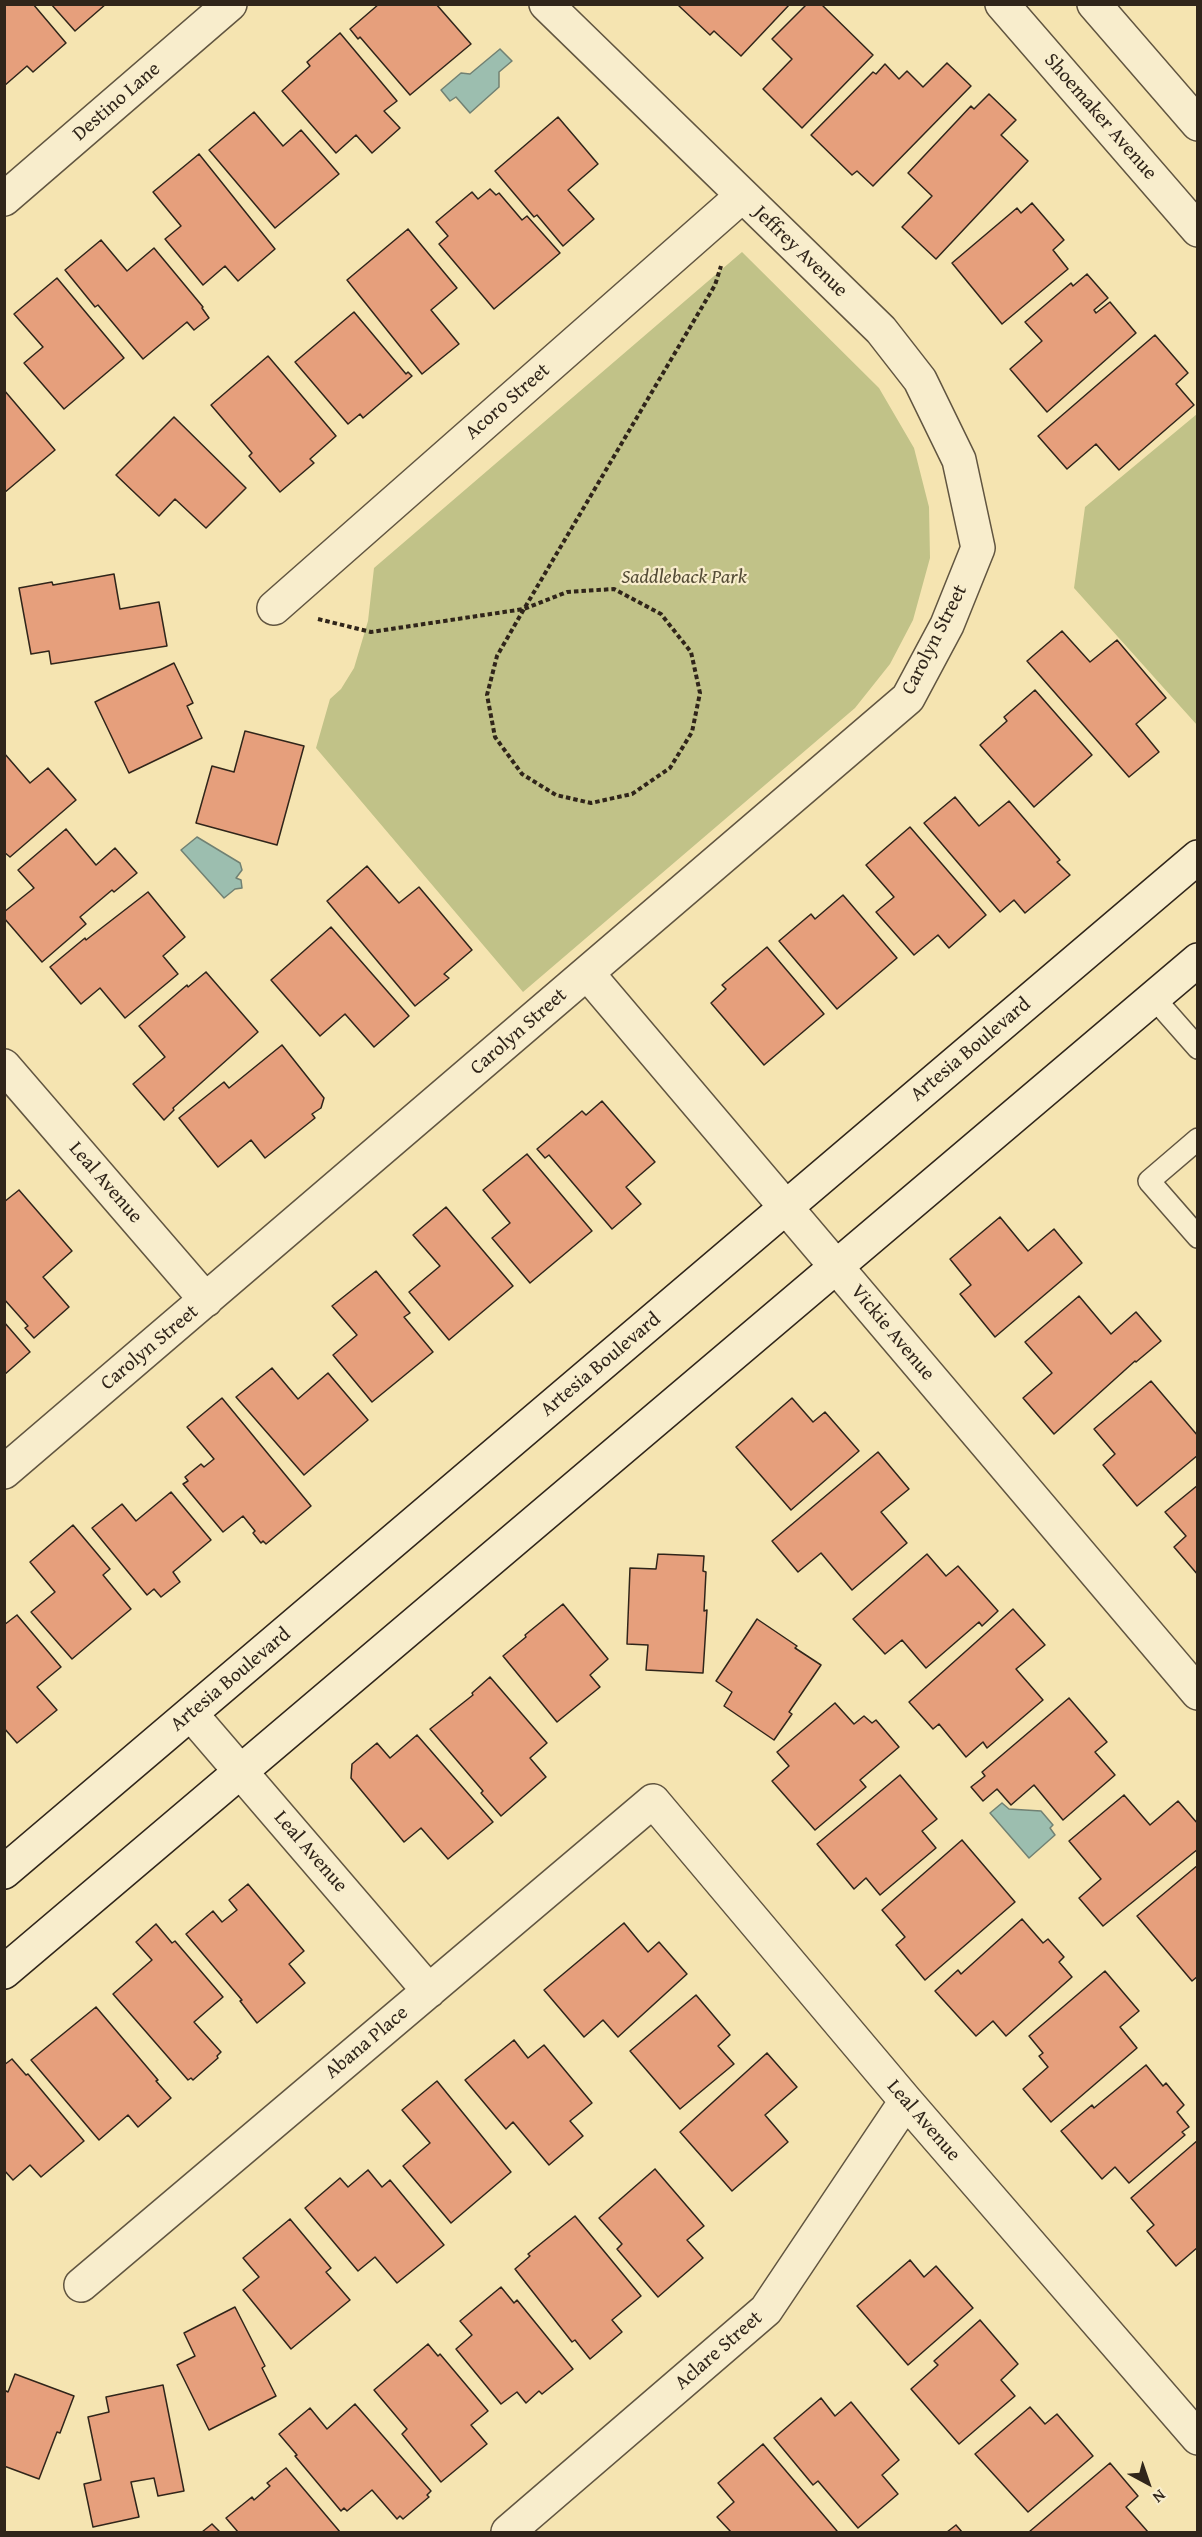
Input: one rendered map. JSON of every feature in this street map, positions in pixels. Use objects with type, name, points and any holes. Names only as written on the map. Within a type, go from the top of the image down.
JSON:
[{"type":"street","name":"Destino Lane","points":[[4,199],[230,4]]},
{"type":"street","name":"Jeffrey Avenue","points":[[546,4],[881,330],[920,380],[959,460],[978,548]]},
{"type":"street","name":"Shoemaker Avenue","points":[[1002,4],[1197,230]]},
{"type":"street","points":[[1094,4],[1197,124]]},
{"type":"street","name":"Acoro Street","points":[[274,608],[742,196]]},
{"type":"street","name":"Carolyn Street","points":[[4,1472],[908,698],[947,625],[978,548]]},
{"type":"street","name":"Artesia Boulevard","points":[[4,1872],[1197,857]]},
{"type":"street","points":[[4,1972],[1197,960]]},
{"type":"street","name":"Vickie Avenue","points":[[587,973],[1197,1693]]},
{"type":"street","name":"Leal Avenue","points":[[4,1065],[206,1300]]},
{"type":"street","name":"Leal Avenue","points":[[191,1714],[429,1991]]},
{"type":"street","name":"Leal Avenue","points":[[653,1801],[906,2101],[1197,2438]]},
{"type":"street","name":"Abana Place","points":[[81,2285],[653,1801]]},
{"type":"street","name":"Aclare Street","points":[[508,2532],[766,2310],[906,2101]]},
{"type":"lane","points":[[1153,997],[1197,1048]]},
{"type":"lane","points":[[1197,1139],[1149,1180],[1197,1237]]},
{"type":"path","points":[[274,608],[371,632],[524,609],[567,592],[615,589],[661,614],[691,652],[700,693],[692,732],[670,768],[632,794],[591,803],[556,795],[522,774],[495,737],[487,695],[497,656],[524,609],[715,285],[722,263]]},
{"type":"green space","name":"Saddleback Park","points":[[742,252],[879,388],[914,448],[929,507],[930,558],[913,620],[890,664],[855,708],[523,992],[316,748],[330,699],[341,689],[354,668],[368,621],[374,568]]},
{"type":"green space","points":[[1197,414],[1197,725],[1074,588],[1085,507]]},
{"type":"shaded area","points":[[500,49],[512,61],[499,72],[499,87],[470,113],[456,97],[450,101],[441,90],[461,73],[470,74]]},
{"type":"shaded area","points":[[197,837],[240,863],[242,870],[236,878],[241,880],[242,888],[235,889],[224,898],[181,850]]},
{"type":"shaded area","points":[[1002,1803],[1009,1809],[1041,1811],[1053,1825],[1050,1828],[1055,1835],[1029,1858],[990,1813]]},
{"type":"building","points":[[4,4],[33,4],[66,43],[33,72],[27,66],[4,86]]},
{"type":"building","points":[[51,4],[106,4],[75,31]]},
{"type":"building","points":[[379,4],[436,4],[471,44],[410,95],[360,37],[358,39],[350,29]]},
{"type":"building","points":[[790,4],[741,56],[714,31],[710,35],[678,5]]},
{"type":"building","points":[[807,4],[821,4],[873,55],[802,128],[763,89],[792,59],[772,39]]},
{"type":"building","points":[[340,33],[397,101],[384,111],[400,128],[372,153],[356,135],[336,153],[282,91],[310,66],[307,62]]},
{"type":"building","points":[[947,63],[971,86],[873,186],[857,171],[852,175],[811,135],[873,72],[876,74],[885,64],[899,79],[907,71],[923,87]]},
{"type":"building","points":[[989,94],[1016,120],[1001,135],[1028,161],[936,259],[902,227],[932,196],[908,173],[971,106],[974,109]]},
{"type":"building","points":[[254,112],[283,146],[301,130],[339,174],[275,228],[209,150]]},
{"type":"building","points":[[558,117],[598,164],[568,190],[594,219],[563,246],[537,215],[534,217],[495,171]]},
{"type":"building","points":[[199,154],[275,249],[238,281],[225,266],[203,285],[165,239],[181,226],[153,192]]},
{"type":"building","points":[[490,189],[496,195],[499,193],[522,220],[527,216],[560,253],[494,309],[439,244],[448,236],[436,222],[472,192],[478,199]]},
{"type":"building","points":[[1032,203],[1064,240],[1053,250],[1068,269],[1002,324],[952,263],[1017,208],[1021,213]]},
{"type":"building","points":[[408,229],[457,288],[431,310],[459,344],[422,374],[347,280]]},
{"type":"building","points":[[101,240],[127,271],[154,248],[203,307],[209,318],[194,330],[187,322],[143,359],[98,305],[95,307],[65,270]]},
{"type":"building","points":[[1087,274],[1108,298],[1094,310],[1096,313],[1110,302],[1136,333],[1047,412],[1010,369],[1042,341],[1025,322],[1071,283],[1073,286]]},
{"type":"building","points":[[57,278],[124,358],[64,409],[24,363],[43,347],[14,314]]},
{"type":"building","points":[[354,312],[406,374],[408,372],[412,376],[363,418],[360,414],[348,424],[295,362]]},
{"type":"building","points":[[1155,335],[1188,373],[1176,384],[1194,405],[1119,470],[1096,444],[1067,469],[1038,436]]},
{"type":"building","points":[[268,356],[336,436],[310,459],[314,463],[280,492],[249,456],[252,453],[211,405]]},
{"type":"building","points":[[4,390],[55,450],[4,493]]},
{"type":"building","points":[[174,417],[246,488],[206,528],[175,499],[159,516],[116,475]]},
{"type":"building","points":[[114,574],[120,609],[159,602],[167,646],[51,664],[49,651],[31,654],[19,588],[52,582],[53,585]]},
{"type":"building","points":[[1062,631],[1090,662],[1117,640],[1166,698],[1136,724],[1159,752],[1129,777],[1027,661]]},
{"type":"building","points":[[174,663],[193,703],[187,706],[202,738],[129,773],[95,702]]},
{"type":"building","points":[[1035,690],[1092,755],[1034,807],[980,745],[1007,721],[1004,717]]},
{"type":"building","points":[[245,731],[304,746],[277,845],[196,823],[212,766],[234,772]]},
{"type":"building","points":[[4,753],[30,783],[48,768],[76,800],[10,857],[4,852]]},
{"type":"building","points":[[955,797],[979,826],[1009,801],[1060,860],[1057,862],[1070,875],[1025,913],[1014,900],[1000,912],[924,823]]},
{"type":"building","points":[[910,827],[986,915],[949,948],[938,935],[914,955],[876,912],[894,897],[866,865]]},
{"type":"building","points":[[66,829],[96,865],[115,848],[137,873],[114,892],[112,890],[80,917],[86,924],[42,962],[4,918],[4,912],[34,888],[18,870]]},
{"type":"building","points":[[367,866],[399,903],[419,887],[472,950],[444,974],[449,978],[415,1006],[327,901]]},
{"type":"building","points":[[148,892],[185,937],[163,956],[178,974],[125,1018],[100,988],[81,1004],[50,967]]},
{"type":"building","points":[[843,895],[897,958],[837,1009],[779,941],[811,914],[815,919]]},
{"type":"building","points":[[331,927],[409,1016],[374,1047],[345,1014],[320,1036],[271,980]]},
{"type":"building","points":[[767,947],[824,1014],[764,1065],[711,1003],[726,989],[722,985]]},
{"type":"building","points":[[206,972],[258,1032],[173,1108],[174,1110],[164,1120],[133,1084],[165,1057],[139,1026],[187,985],[188,987]]},
{"type":"building","points":[[282,1045],[324,1098],[321,1108],[312,1114],[315,1118],[265,1158],[251,1140],[218,1167],[179,1118],[224,1082],[229,1088]]},
{"type":"building","points":[[602,1101],[655,1162],[626,1187],[641,1204],[612,1229],[549,1155],[545,1158],[537,1149],[582,1111],[586,1115]]},
{"type":"building","points":[[527,1154],[592,1231],[530,1283],[492,1238],[510,1223],[483,1190]]},
{"type":"building","points":[[19,1190],[72,1251],[43,1277],[69,1307],[34,1338],[25,1328],[28,1326],[4,1299],[4,1202]]},
{"type":"building","points":[[446,1207],[513,1286],[449,1340],[409,1292],[440,1266],[413,1235]]},
{"type":"building","points":[[1000,1217],[1028,1251],[1054,1229],[1082,1263],[995,1337],[960,1294],[971,1285],[950,1259]]},
{"type":"building","points":[[376,1271],[410,1313],[404,1317],[433,1352],[372,1402],[333,1355],[357,1335],[332,1306]]},
{"type":"building","points":[[1079,1296],[1111,1334],[1136,1312],[1161,1341],[1135,1361],[1054,1434],[1023,1398],[1052,1373],[1025,1342]]},
{"type":"building","points":[[4,1322],[30,1352],[4,1375]]},
{"type":"building","points":[[272,1368],[298,1399],[328,1373],[368,1420],[304,1475],[236,1397]]},
{"type":"building","points":[[1151,1381],[1198,1436],[1198,1455],[1137,1506],[1103,1465],[1115,1454],[1094,1429]]},
{"type":"building","points":[[222,1398],[311,1506],[266,1544],[263,1541],[261,1543],[243,1516],[223,1532],[183,1484],[188,1481],[185,1477],[201,1464],[204,1467],[214,1459],[187,1427]]},
{"type":"building","points":[[792,1398],[813,1422],[825,1412],[859,1451],[791,1510],[736,1447]]},
{"type":"building","points":[[878,1452],[909,1489],[881,1512],[907,1543],[852,1590],[821,1553],[798,1572],[772,1541]]},
{"type":"building","points":[[1198,1485],[1198,1575],[1174,1547],[1186,1536],[1165,1512]]},
{"type":"building","points":[[171,1492],[211,1540],[173,1572],[180,1582],[161,1597],[154,1589],[147,1595],[92,1528],[122,1504],[136,1521]]},
{"type":"building","points":[[73,1525],[110,1569],[103,1575],[131,1609],[72,1659],[31,1612],[55,1592],[30,1562]]},
{"type":"building","points":[[658,1554],[704,1556],[703,1571],[706,1572],[704,1611],[707,1610],[703,1673],[646,1670],[648,1645],[627,1644],[630,1568],[656,1569]]},
{"type":"building","points":[[927,1554],[946,1576],[958,1566],[998,1611],[982,1626],[979,1622],[926,1668],[902,1640],[885,1654],[853,1619]]},
{"type":"building","points":[[563,1604],[608,1659],[590,1675],[600,1687],[557,1722],[503,1656]]},
{"type":"building","points":[[1013,1609],[1045,1645],[1016,1669],[1043,1700],[987,1748],[983,1742],[966,1757],[939,1724],[933,1729],[909,1702]]},
{"type":"building","points":[[17,1615],[61,1667],[37,1687],[57,1710],[17,1743],[4,1728],[4,1625]]},
{"type":"building","points":[[757,1619],[821,1665],[789,1712],[792,1714],[774,1740],[724,1706],[732,1692],[716,1681]]},
{"type":"building","points":[[490,1677],[547,1743],[530,1758],[546,1777],[501,1816],[481,1793],[483,1791],[430,1729],[473,1695],[472,1693]]},
{"type":"building","points":[[1069,1698],[1107,1742],[1095,1752],[1115,1775],[1063,1820],[1034,1785],[1011,1805],[997,1789],[983,1801],[971,1787],[985,1776],[982,1772]]},
{"type":"building","points":[[835,1703],[854,1724],[864,1716],[872,1723],[876,1720],[899,1747],[860,1780],[866,1787],[815,1830],[772,1781],[789,1766],[777,1752]]},
{"type":"building","points":[[417,1735],[493,1822],[448,1859],[421,1828],[404,1842],[351,1778],[352,1764],[377,1743],[390,1758]]},
{"type":"building","points":[[900,1775],[937,1819],[922,1831],[936,1848],[880,1895],[866,1878],[854,1889],[817,1844]]},
{"type":"building","points":[[1124,1795],[1150,1825],[1178,1801],[1198,1824],[1198,1849],[1103,1926],[1079,1898],[1101,1879],[1069,1841]]},
{"type":"building","points":[[962,1840],[1015,1902],[925,1980],[896,1945],[905,1937],[882,1910]]},
{"type":"building","points":[[1198,1865],[1198,1976],[1192,1981],[1137,1916]]},
{"type":"building","points":[[248,1884],[304,1951],[289,1964],[305,1983],[257,2023],[240,2001],[242,2000],[186,1934],[213,1911],[222,1922],[237,1910],[229,1900]]},
{"type":"building","points":[[1022,1919],[1043,1943],[1048,1939],[1064,1957],[1059,1962],[1072,1977],[1006,2036],[993,2021],[976,2036],[935,1991],[958,1970],[961,1974]]},
{"type":"building","points":[[624,1923],[648,1952],[659,1942],[687,1974],[618,2037],[603,2020],[584,2037],[544,1990]]},
{"type":"building","points":[[156,1924],[172,1943],[175,1941],[223,1997],[194,2022],[221,2052],[218,2058],[193,2080],[191,2078],[188,2080],[113,1994],[152,1960],[136,1942]]},
{"type":"building","points":[[1105,1971],[1139,2011],[1120,2027],[1137,2048],[1051,2122],[1023,2089],[1048,2067],[1039,2056],[1043,2053],[1029,2036]]},
{"type":"building","points":[[696,1995],[730,2035],[718,2046],[734,2064],[680,2109],[630,2051]]},
{"type":"building","points":[[96,2007],[171,2098],[138,2127],[128,2115],[99,2140],[31,2060]]},
{"type":"building","points":[[514,2040],[528,2058],[544,2045],[592,2103],[570,2121],[583,2136],[549,2165],[513,2122],[506,2129],[465,2080]]},
{"type":"building","points":[[767,2053],[797,2087],[765,2115],[788,2142],[732,2191],[680,2132]]},
{"type":"building","points":[[12,2059],[26,2075],[28,2074],[84,2141],[41,2177],[30,2165],[13,2180],[4,2170],[4,2065]]},
{"type":"building","points":[[1146,2065],[1163,2086],[1166,2083],[1184,2105],[1177,2112],[1189,2127],[1182,2132],[1185,2135],[1129,2183],[1115,2167],[1102,2179],[1061,2131],[1092,2105],[1094,2108]]},
{"type":"building","points":[[437,2081],[511,2172],[451,2223],[403,2166],[430,2143],[402,2110]]},
{"type":"building","points":[[1198,2140],[1198,2247],[1176,2266],[1147,2231],[1154,2225],[1131,2198]]},
{"type":"building","points":[[655,2169],[704,2226],[687,2240],[703,2258],[658,2297],[617,2249],[622,2244],[599,2218]]},
{"type":"building","points":[[368,2170],[382,2187],[390,2180],[444,2245],[397,2283],[375,2257],[358,2271],[305,2208],[340,2178],[348,2187]]},
{"type":"building","points":[[575,2216],[641,2296],[612,2320],[622,2332],[590,2359],[575,2340],[572,2342],[515,2269],[530,2256],[528,2254]]},
{"type":"building","points":[[290,2219],[331,2268],[326,2272],[350,2300],[291,2349],[243,2290],[259,2277],[243,2258]]},
{"type":"building","points":[[910,2260],[924,2277],[936,2266],[973,2308],[908,2365],[857,2306]]},
{"type":"building","points":[[501,2287],[514,2303],[517,2300],[573,2369],[542,2394],[539,2391],[526,2403],[517,2392],[501,2404],[456,2349],[472,2335],[460,2321]]},
{"type":"building","points":[[235,2307],[265,2366],[262,2368],[276,2396],[209,2430],[177,2365],[195,2356],[184,2333]]},
{"type":"building","points":[[980,2320],[1018,2364],[1001,2380],[1015,2396],[959,2444],[911,2389],[938,2365],[934,2361]]},
{"type":"building","points":[[428,2344],[438,2356],[440,2354],[488,2411],[471,2425],[487,2444],[441,2482],[402,2434],[407,2429],[374,2390]]},
{"type":"building","points":[[15,2374],[74,2396],[39,2479],[4,2466],[4,2390],[8,2392]]},
{"type":"building","points":[[163,2385],[184,2491],[158,2496],[154,2478],[131,2482],[139,2517],[93,2527],[84,2484],[101,2480],[88,2417],[109,2412],[106,2397]]},
{"type":"building","points":[[821,2398],[835,2416],[851,2402],[899,2460],[882,2475],[898,2494],[858,2528],[818,2481],[813,2485],[774,2438]]},
{"type":"building","points":[[355,2404],[431,2491],[427,2495],[429,2497],[403,2519],[400,2516],[397,2519],[372,2490],[347,2511],[344,2508],[341,2511],[279,2434],[310,2408],[327,2429]]},
{"type":"building","points":[[1030,2407],[1045,2424],[1057,2414],[1093,2456],[1028,2512],[975,2454]]},
{"type":"building","points":[[763,2444],[837,2531],[731,2532],[717,2517],[734,2502],[718,2483]]},
{"type":"building","points":[[1110,2463],[1138,2496],[1126,2507],[1148,2532],[1029,2532]]},
{"type":"building","points":[[286,2468],[340,2532],[238,2532],[226,2518],[252,2497],[254,2500],[270,2486],[267,2483]]},
{"type":"building","points":[[212,2524],[220,2532],[202,2532]]},
{"type":"building","points":[[956,2525],[962,2532],[947,2532]]}]
